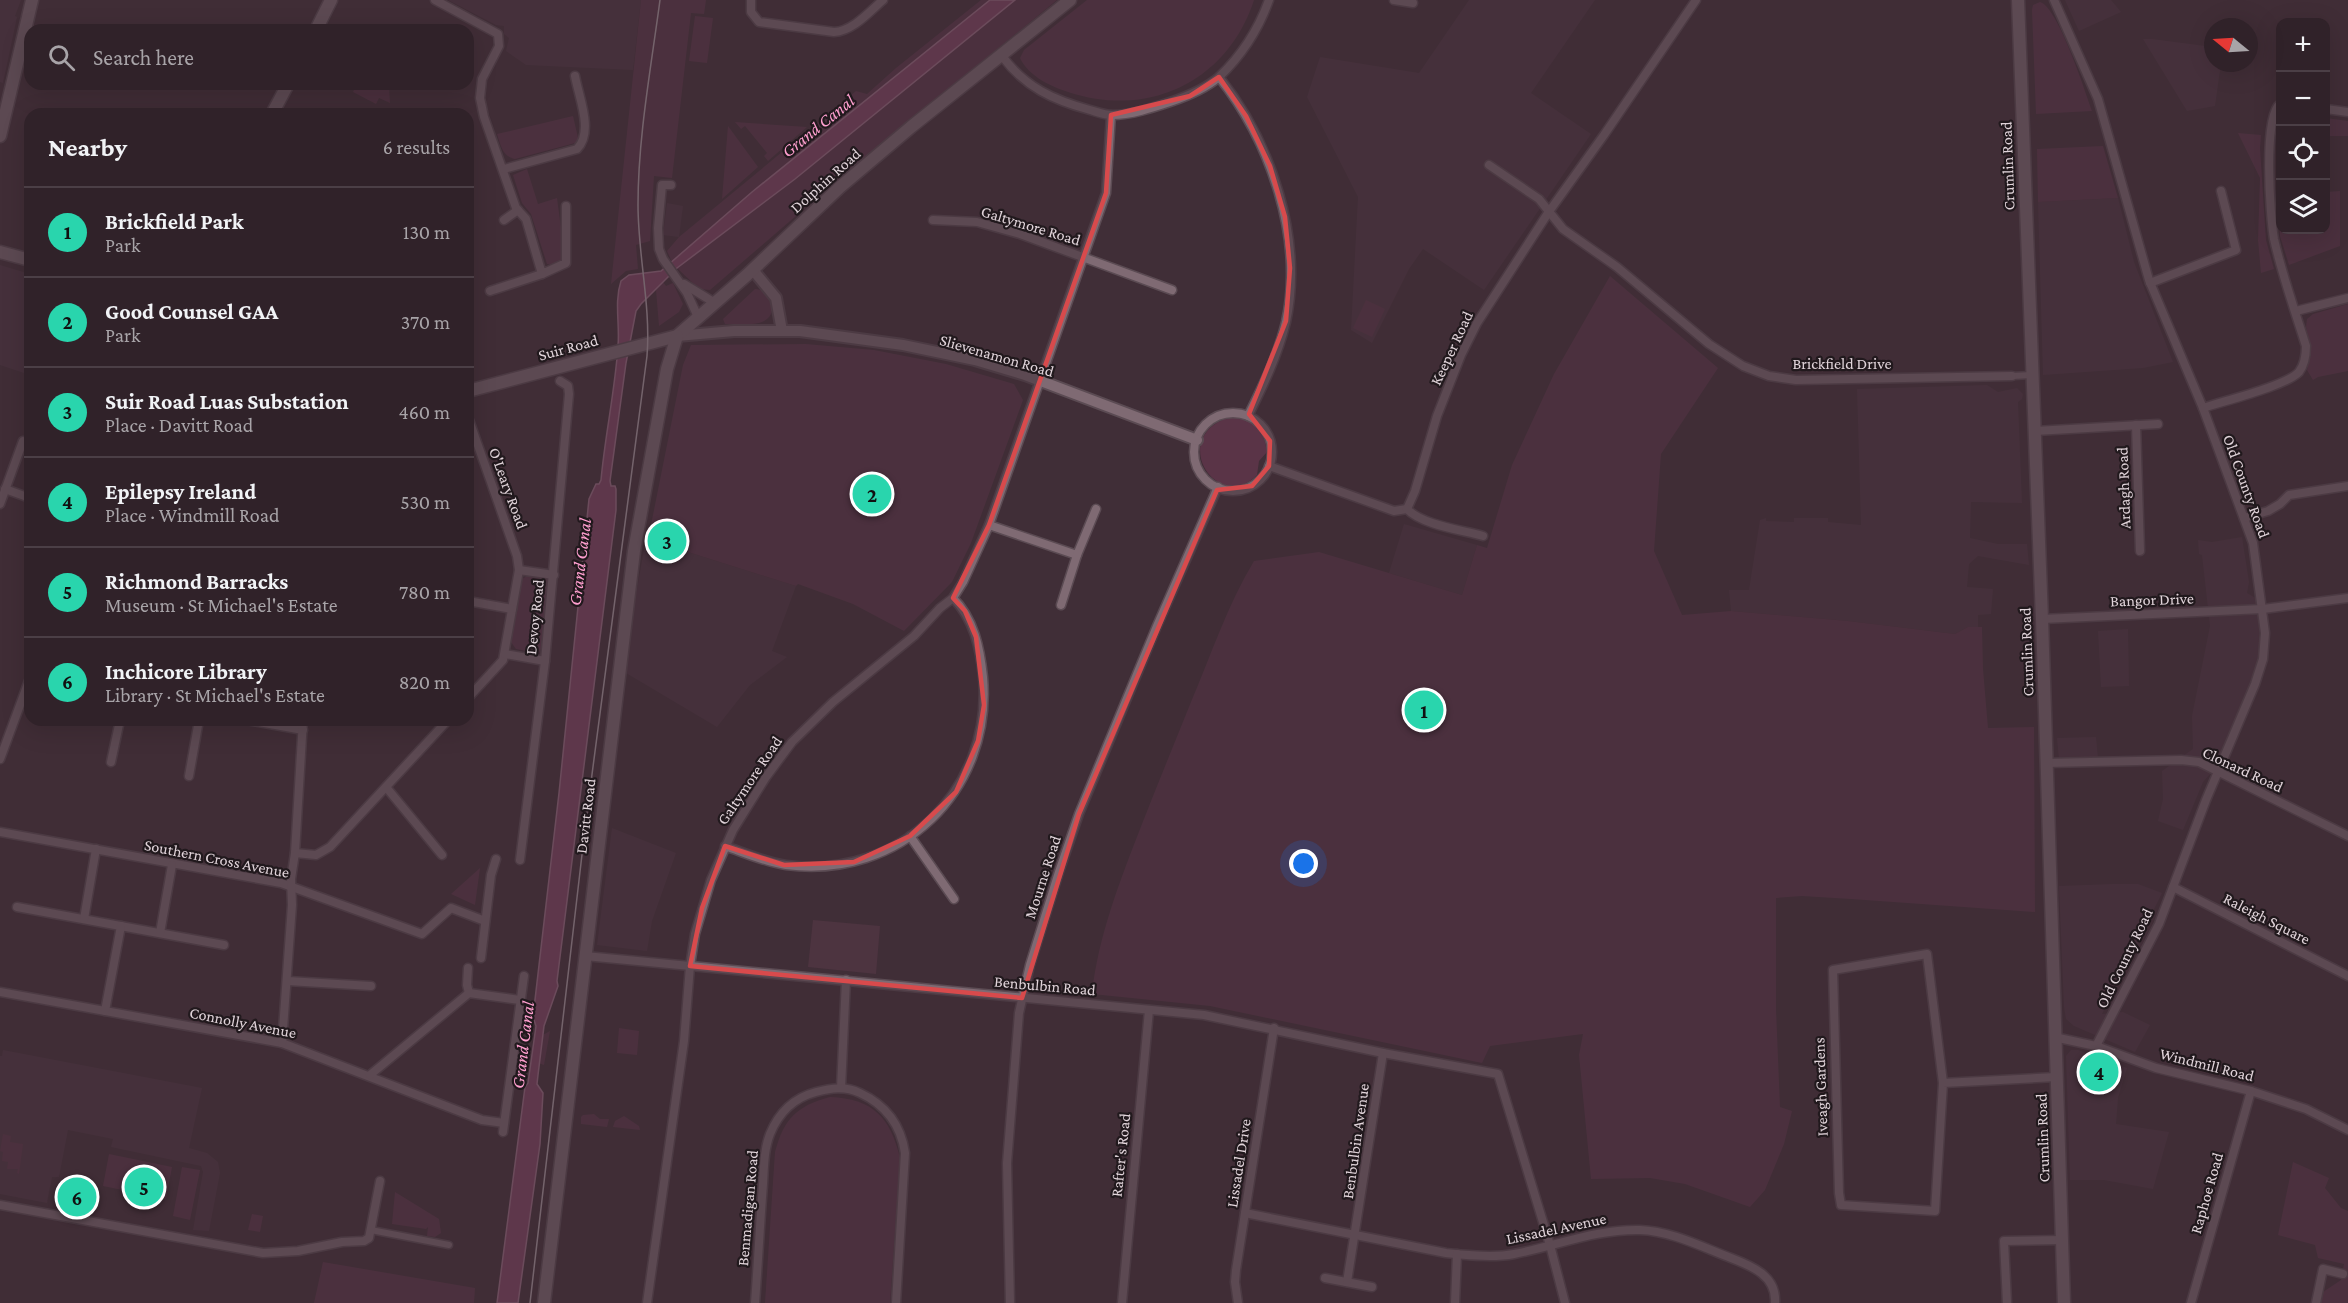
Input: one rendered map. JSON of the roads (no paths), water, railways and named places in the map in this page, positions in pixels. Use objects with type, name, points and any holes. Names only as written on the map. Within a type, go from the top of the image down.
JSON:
[{"type":"main road","points":[[26,24],[32,0]]},
{"type":"main road","points":[[319,24],[331,0]]},
{"type":"main road","name":"Dolphin Road","points":[[677,336],[753,270],[840,187],[1070,0]]},
{"type":"main road","name":"Crumlin Road","points":[[2018,0],[2042,619],[2064,1303]]},
{"type":"main road","points":[[0,136],[3,109],[24,30]]},
{"type":"main road","points":[[275,108],[285,90]]},
{"type":"main road","points":[[0,252],[24,258]]},
{"type":"main road","name":"Suir Road","points":[[474,389],[677,336]]},
{"type":"main road","name":"Davitt Road","points":[[544,1303],[634,552],[667,369],[677,336]]},
{"type":"street","points":[[435,0],[498,34],[499,46],[482,79],[480,98],[484,117],[518,210],[526,219],[542,274]]},
{"type":"street","points":[[751,0],[751,12],[759,22],[834,32],[844,31],[883,0]]},
{"type":"street","points":[[1002,56],[1020,78],[1043,93],[1069,104],[1111,115],[1148,109],[1190,96],[1219,77],[1252,36],[1263,17],[1269,0]]},
{"type":"street","points":[[1394,0],[1413,3]]},
{"type":"street","name":"Keeper Road","points":[[1407,509],[1415,491],[1437,416],[1461,355],[1496,293],[1548,213],[1696,0]]},
{"type":"street","name":"Old County Road","points":[[2054,0],[2098,99],[2150,283],[2203,408],[2253,543],[2265,633],[2263,659],[2159,924],[2096,1046]]},
{"type":"street","points":[[504,169],[577,149],[583,143],[585,125],[575,76]]},
{"type":"street","points":[[1219,77],[1246,116],[1270,166],[1285,217],[1290,268],[1286,321],[1274,360],[1248,416]]},
{"type":"street","points":[[2203,408],[2269,387],[2298,372],[2306,356],[2306,346],[2284,274],[2272,224],[2269,156],[2276,109]]},
{"type":"street","points":[[2330,110],[2348,112]]},
{"type":"street","name":"Galtymore Road","points":[[647,1303],[684,1041],[695,934],[725,846],[766,777],[792,742],[825,708],[907,642],[952,598],[970,568],[988,525],[1106,193],[1111,115]]},
{"type":"street","points":[[1489,165],[1539,200],[1548,213]]},
{"type":"street","points":[[671,186],[662,185],[657,240],[663,259],[679,280],[698,317]]},
{"type":"street","points":[[2150,283],[2236,250],[2221,191]]},
{"type":"street","points":[[490,291],[542,274],[566,263],[566,206]]},
{"type":"street","points":[[504,220],[518,210]]},
{"type":"street","name":"Brickfield Drive","points":[[1548,213],[1563,229],[1617,267],[1708,344],[1732,360],[1769,376],[1796,380],[1820,380],[2032,375]]},
{"type":"street","name":"Galtymore Road","points":[[933,220],[977,222],[1020,234],[1172,290]]},
{"type":"street","points":[[753,270],[776,298],[782,331]]},
{"type":"street","points":[[679,280],[715,303]]},
{"type":"street","points":[[2296,311],[2348,298]]},
{"type":"street","name":"Slievenamon Road","points":[[677,336],[782,331],[903,345],[975,360],[1039,380],[1197,440]]},
{"type":"street","name":"Devoy Road","points":[[519,860],[554,575],[569,394],[568,386],[560,381]]},
{"type":"street","points":[[1231,413],[1248,416],[1262,426],[1267,433],[1272,449],[1269,466],[1259,481],[1244,489],[1218,488],[1204,478],[1200,471],[1195,456],[1197,440],[1201,431],[1213,419],[1231,413]]},
{"type":"street","name":"Ardagh Road","points":[[2035,431],[2158,424]]},
{"type":"street","name":"Ardagh Road","points":[[2136,425],[2140,551]]},
{"type":"street","name":"O'Leary Road","points":[[474,434],[517,556],[519,570],[505,654]]},
{"type":"street","points":[[0,504],[22,441]]},
{"type":"street","points":[[1269,466],[1394,511],[1407,509],[1424,519],[1483,536]]},
{"type":"street","points":[[2244,518],[2268,511],[2289,495],[2348,486]]},
{"type":"street","name":"Mourne Road","points":[[1010,1303],[1007,1163],[1022,998],[1038,935],[1079,814],[1157,626],[1218,488]]},
{"type":"street","points":[[5,489],[24,496]]},
{"type":"street","points":[[1061,605],[1077,555],[1096,509]]},
{"type":"street","points":[[988,525],[1077,555]]},
{"type":"street","points":[[519,570],[554,575]]},
{"type":"street","points":[[725,846],[777,863],[824,866],[854,862],[876,855],[910,836],[926,824],[956,792],[968,769],[983,720],[983,684],[976,637],[965,611],[952,598]]},
{"type":"street","name":"Bangor Drive","points":[[2042,619],[2263,609],[2348,598]]},
{"type":"street","points":[[474,602],[512,609]]},
{"type":"street","points":[[474,691],[503,660],[505,654],[545,661]]},
{"type":"street","points":[[0,759],[24,694]]},
{"type":"street","points":[[111,762],[119,726]]},
{"type":"street","points":[[189,776],[199,726]]},
{"type":"street","points":[[280,726],[303,730]]},
{"type":"street","points":[[282,1042],[288,981],[291,887],[303,726]]},
{"type":"street","points":[[295,854],[309,856],[324,852],[442,726]]},
{"type":"street","name":"Clonard Road","points":[[2046,763],[2181,760],[2199,762],[2348,836]]},
{"type":"street","points":[[386,787],[442,855]]},
{"type":"street","name":"Southern Cross Avenue","points":[[0,832],[281,883],[422,934],[451,908],[485,921]]},
{"type":"street","points":[[910,836],[954,899]]},
{"type":"street","points":[[84,919],[96,849]]},
{"type":"street","points":[[481,958],[496,859]]},
{"type":"street","points":[[160,933],[172,865]]},
{"type":"street","name":"Raleigh Square","points":[[2173,887],[2348,976]]},
{"type":"street","points":[[17,907],[224,945]]},
{"type":"street","points":[[105,1011],[121,926]]},
{"type":"street","name":"Iveagh Gardens","points":[[1928,954],[1943,1083],[1935,1211],[1841,1205],[1833,970],[1928,954]]},
{"type":"street","name":"Benbulbin Road","points":[[585,956],[1204,1015],[1274,1028],[1383,1053],[1498,1074],[1550,1245]]},
{"type":"street","points":[[468,968],[469,993]]},
{"type":"street","points":[[370,1075],[469,993],[520,1000],[524,976]]},
{"type":"street","points":[[846,980],[841,1088],[860,1093],[874,1101],[895,1122],[903,1137],[905,1153],[897,1303]]},
{"type":"street","points":[[288,981],[371,986]]},
{"type":"street","name":"Connolly Avenue","points":[[0,992],[282,1042],[503,1128],[520,1000]]},
{"type":"street","name":"Rafter's Road","points":[[1122,1303],[1149,1010]]},
{"type":"street","name":"Lissadel Drive","points":[[1239,1303],[1235,1282],[1274,1028]]},
{"type":"street","name":"Windmill Road","points":[[2054,1037],[2096,1046],[2156,1068],[2251,1091],[2306,1109],[2348,1130]]},
{"type":"street","name":"Benbulbin Avenue","points":[[1347,1282],[1383,1053]]},
{"type":"street","points":[[1943,1083],[2056,1077]]},
{"type":"street","name":"Benmadigan Road","points":[[755,1303],[765,1159],[771,1131],[794,1100],[815,1092],[841,1088]]},
{"type":"street","name":"Raphoe Road","points":[[2191,1303],[2251,1091]]},
{"type":"street","points":[[0,1205],[249,1251],[276,1253],[326,1247],[342,1242],[364,1241],[369,1238],[380,1181]]},
{"type":"street","name":"Lissadel Avenue","points":[[1245,1213],[1456,1254],[1503,1255],[1596,1233],[1640,1230],[1670,1235],[1758,1270],[1772,1287],[1775,1303]]},
{"type":"street","points":[[371,1230],[449,1245]]},
{"type":"street","points":[[2007,1303],[2004,1242],[2062,1240]]},
{"type":"street","points":[[1550,1245],[1565,1303]]},
{"type":"street","points":[[1455,1303],[1456,1254]]},
{"type":"street","points":[[2316,1303],[2323,1269],[2343,1274]]},
{"type":"street","points":[[1325,1278],[1372,1287]]},
{"type":"tram line","points":[[530,1303],[586,820],[647,356],[647,318],[638,205],[640,154],[660,0]]},
{"type":"place","name":"Good Counsel GAA","points":[[872,494]]},
{"type":"place","name":"Suir Road Luas Substation","points":[[667,541]]},
{"type":"place","name":"Brickfield Park","points":[[1424,710]]},
{"type":"place","name":"Epilepsy Ireland","points":[[2099,1072]]},
{"type":"place","name":"Richmond Barracks","points":[[144,1187]]},
{"type":"place","name":"Inchicore Library","points":[[77,1197]]},
{"type":"water label","name":"Grand Canal","points":[[818,126]]},
{"type":"water label","name":"Grand Canal","points":[[580,562]]},
{"type":"water label","name":"Grand Canal","points":[[523,1045]]}]
